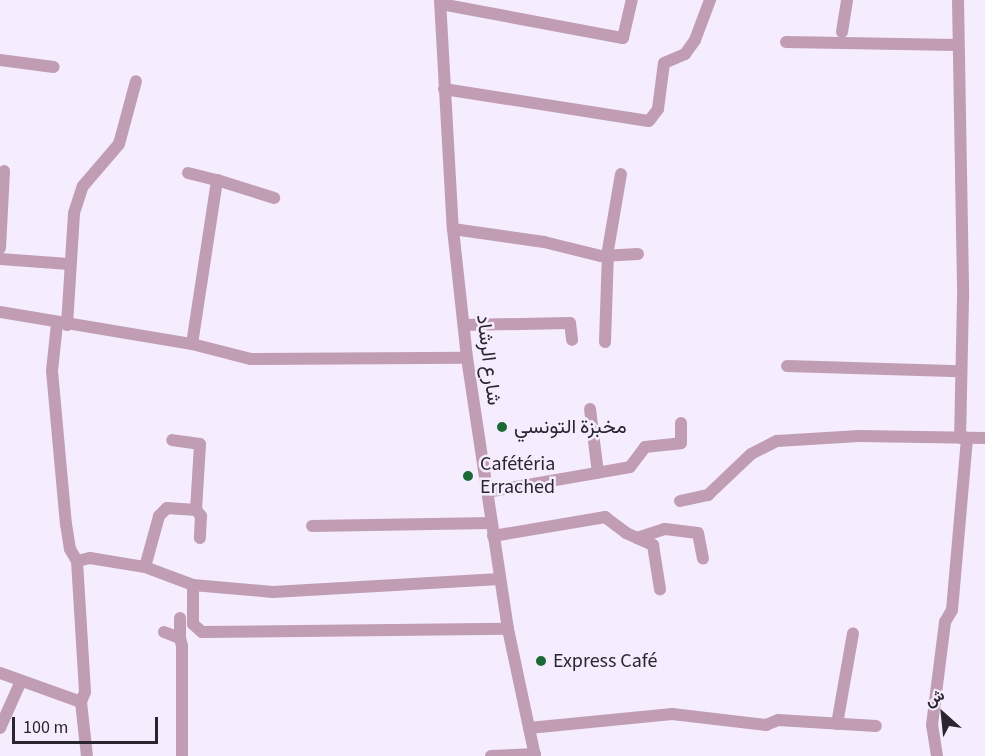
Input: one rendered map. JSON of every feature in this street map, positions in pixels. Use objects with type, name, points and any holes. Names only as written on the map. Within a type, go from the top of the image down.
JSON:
[{"type":"street","points":[[441,2],[623,38],[632,0]]},
{"type":"street","points":[[444,89],[650,120],[658,109],[664,63],[685,54],[710,0]]},
{"type":"street","points":[[842,32],[847,0]]},
{"type":"street","points":[[937,756],[932,725],[944,631],[952,610],[963,438],[960,371],[962,153],[957,45],[958,0]]},
{"type":"street","name":"شارع الرشاد","points":[[441,2],[453,229],[467,358],[508,629],[535,755]]},
{"type":"street","points":[[786,42],[957,45]]},
{"type":"street","points":[[0,60],[54,67]]},
{"type":"street","points":[[87,756],[81,702],[85,692],[77,561],[70,549],[66,524],[52,371],[62,325],[74,213],[83,186],[118,144],[135,81]]},
{"type":"street","points":[[0,248],[4,171]]},
{"type":"street","points":[[188,173],[274,198]]},
{"type":"street","points":[[605,342],[608,257],[621,174]]},
{"type":"street","points":[[192,344],[217,180]]},
{"type":"street","points":[[453,229],[608,257],[638,254]]},
{"type":"street","points":[[0,259],[69,264]]},
{"type":"street","points":[[0,312],[62,325],[192,344],[251,358],[284,361],[467,358]]},
{"type":"street","points":[[464,325],[570,323],[572,340]]},
{"type":"street","points":[[786,366],[960,371]]},
{"type":"street","points":[[590,409],[598,473]]},
{"type":"street","points":[[487,492],[630,467],[645,447],[681,443],[681,423]]},
{"type":"street","points":[[680,501],[708,495],[751,454],[777,441],[859,436],[985,438]]},
{"type":"street","points":[[172,440],[200,444],[196,510],[201,516],[200,538]]},
{"type":"street","points":[[145,567],[159,516],[167,508],[196,510]]},
{"type":"street","points":[[493,536],[605,517],[636,538],[653,545],[660,589]]},
{"type":"street","points":[[312,526],[491,523]]},
{"type":"street","points":[[636,538],[656,530],[698,533],[703,559]]},
{"type":"street","points":[[77,561],[90,558],[145,567],[193,585],[273,592],[500,579]]},
{"type":"street","points":[[193,585],[193,624],[202,632],[508,629]]},
{"type":"street","points":[[180,618],[182,756]]},
{"type":"street","points":[[164,632],[180,638]]},
{"type":"street","points":[[837,724],[853,633]]},
{"type":"street","points":[[0,673],[81,702]]},
{"type":"street","points":[[0,728],[21,681]]},
{"type":"street","points":[[529,728],[672,714],[766,725],[778,720],[876,726]]},
{"type":"street","points":[[491,756],[535,755]]},
{"type":"place","name":"مخبزة التونسي","points":[[502,427]]},
{"type":"place","name":"Cafétéria Errached","points":[[468,476]]},
{"type":"place","name":"Express Café","points":[[541,661]]}]
